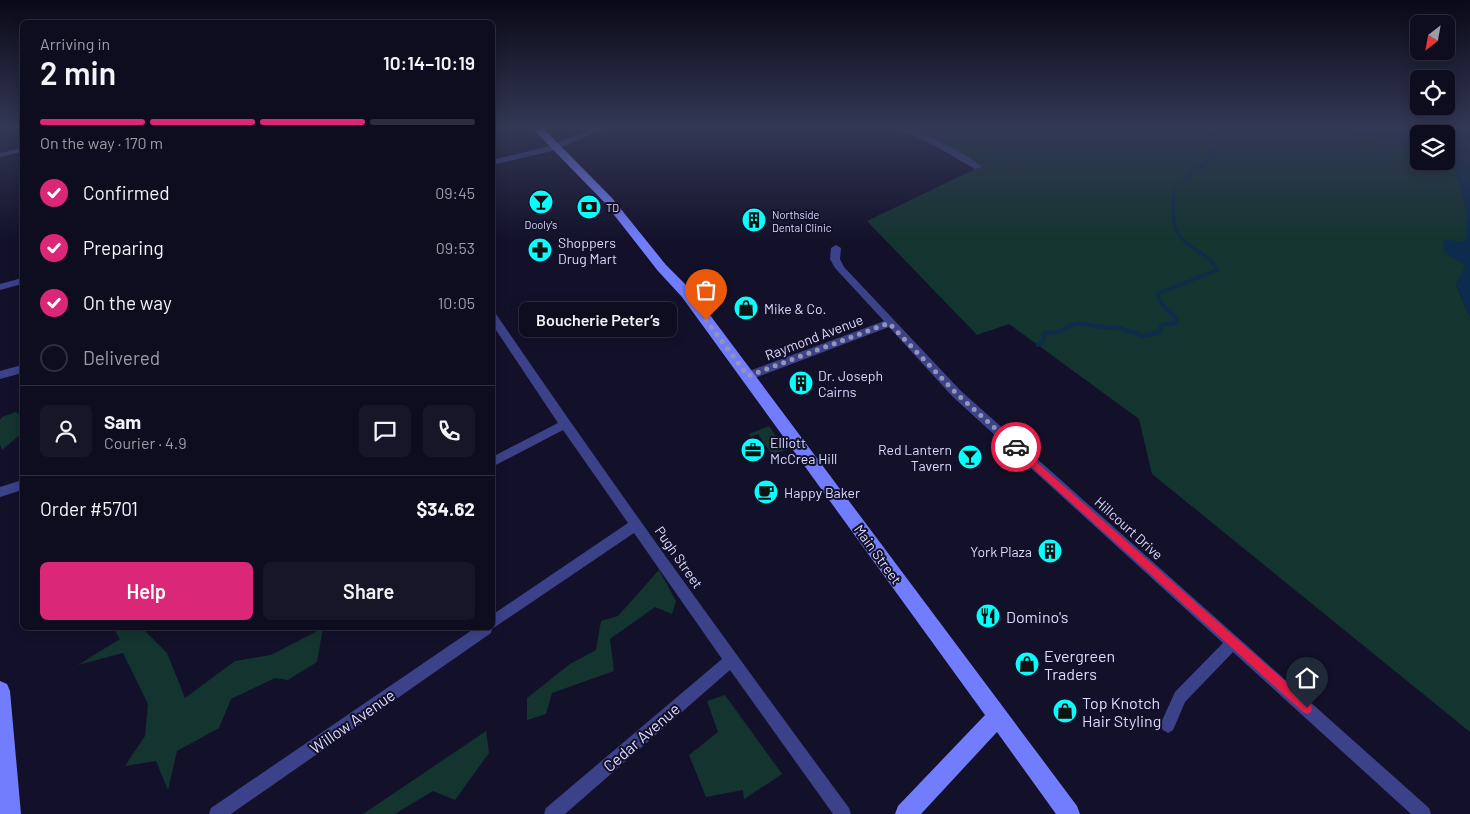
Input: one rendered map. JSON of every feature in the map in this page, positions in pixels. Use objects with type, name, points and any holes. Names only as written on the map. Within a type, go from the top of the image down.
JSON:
[{"type":"main road","name":"Main Street","points":[[581,165],[615,195],[682,278],[687,294],[1069,814]]},
{"type":"main road","points":[[0,691],[3,758],[10,814]]},
{"type":"main road","points":[[906,814],[997,717]]},
{"type":"street","points":[[975,165],[978,167]]},
{"type":"street","name":"Hillcourt Drive","points":[[836,248],[835,259],[840,268],[889,323],[957,394],[1423,814]]},
{"type":"street","points":[[0,287],[20,282]]},
{"type":"street","name":"Pugh Street","points":[[495,320],[565,424],[731,660],[843,814]]},
{"type":"street","name":"Raymond Avenue","points":[[748,376],[889,323]]},
{"type":"street","points":[[0,375],[20,370]]},
{"type":"street","points":[[495,460],[565,424]]},
{"type":"street","points":[[0,492],[20,485]]},
{"type":"street","points":[[495,621],[637,524]]},
{"type":"street","name":"Willow Avenue","points":[[217,814],[483,630]]},
{"type":"street","points":[[1168,726],[1180,697],[1234,642]]},
{"type":"street","name":"Cedar Avenue","points":[[552,814],[731,660]]},
{"type":"green space","points":[[972,165],[1410,165],[1410,170],[1456,171],[1466,208],[1466,266],[1456,285],[1470,317],[1470,732],[1152,474],[1139,419],[1009,324],[977,335],[867,221],[977,168]]},
{"type":"green space","points":[[16,412],[20,415],[20,435],[2,450],[0,444],[0,420],[2,417]]},
{"type":"green space","points":[[769,426],[786,450],[772,455],[758,434],[751,437],[749,434]]},
{"type":"green space","points":[[659,570],[676,601],[672,614],[655,607],[610,639],[614,671],[552,693],[546,714],[527,720],[527,698],[570,664],[596,650],[601,621],[618,616]]},
{"type":"green space","points":[[114,630],[144,630],[167,653],[185,698],[235,661],[271,655],[319,630],[323,630],[317,662],[288,680],[275,678],[231,699],[219,728],[177,751],[168,790],[156,761],[125,766],[145,736],[148,704],[123,653],[78,665],[120,639]]},
{"type":"green space","points":[[725,695],[782,774],[744,799],[743,790],[706,797],[689,755],[718,732],[707,701]]},
{"type":"green space","points":[[486,731],[489,753],[455,800],[433,791],[395,814],[363,814]]},
{"type":"water","points":[[1455,165],[1470,165],[1470,317],[1456,285],[1466,266],[1443,251],[1444,240],[1466,242],[1466,208],[1454,170]]},
{"type":"waterway","points":[[1184,180],[1189,178],[1190,173],[1203,165]]},
{"type":"waterway","points":[[1161,301],[1157,294],[1217,270],[1208,258],[1184,241],[1179,235],[1174,219],[1174,189]]},
{"type":"waterway","points":[[1038,345],[1044,341],[1043,333],[1058,332],[1077,323],[1109,328],[1116,327],[1144,336],[1160,332],[1161,325],[1176,323],[1176,318],[1164,307],[1160,300]]},
{"type":"way so far","points":[[706,320],[748,376],[889,323],[957,394],[1016,447]]},
{"type":"place","name":"Dooly's","points":[[541,202]]},
{"type":"place","name":"TD","points":[[589,207]]},
{"type":"place","name":"Northside Dental Clinic","points":[[754,220]]},
{"type":"place","name":"Shoppers Drug Mart","points":[[540,250]]},
{"type":"place","name":"Mike & Co.","points":[[746,308]]},
{"type":"place","name":"Boucherie Peter’s","points":[[706,320]]},
{"type":"place","name":"Dr. Joseph Cairns","points":[[801,383]]},
{"type":"place","name":"Elliott McCrea Hill","points":[[753,450]]},
{"type":"place","name":"Red Lantern Tavern","points":[[970,457]]},
{"type":"place","name":"Happy Baker","points":[[766,492]]},
{"type":"place","name":"York Plaza","points":[[1050,551]]},
{"type":"place","name":"Domino's","points":[[988,616]]},
{"type":"place","name":"Evergreen Traders","points":[[1027,664]]},
{"type":"place","name":"Top Knotch Hair Styling","points":[[1065,711]]},
{"type":"route","points":[[1016,447],[1307,708]]}]
